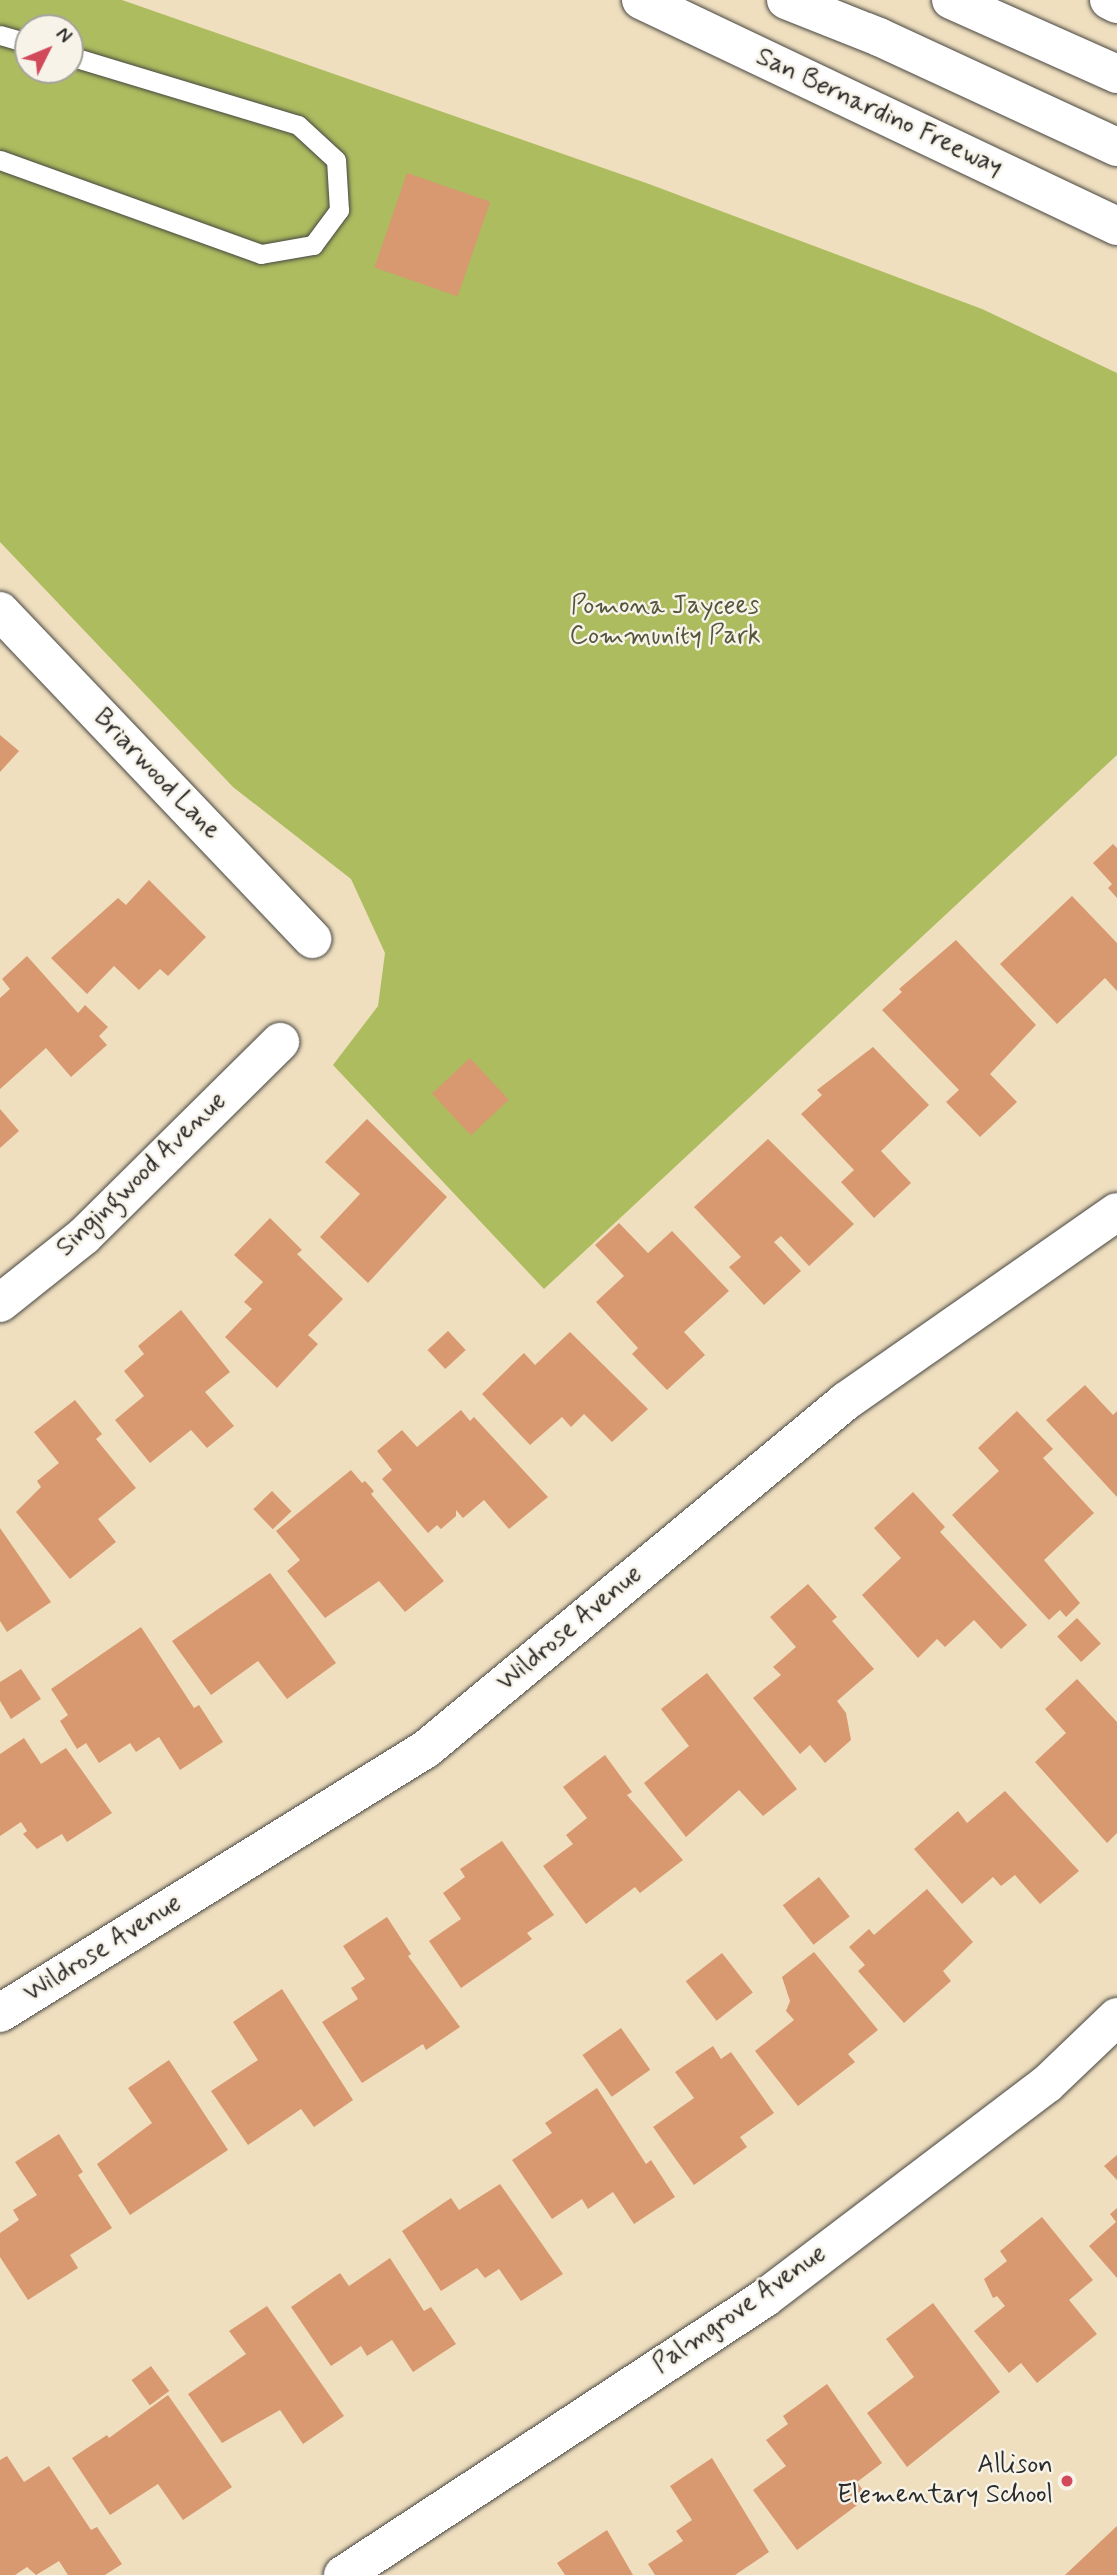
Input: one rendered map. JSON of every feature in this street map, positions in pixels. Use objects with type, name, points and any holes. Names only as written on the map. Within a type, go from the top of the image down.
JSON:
[{"type":"main road","name":"San Bernardino Freeway","points":[[641,0],[1117,226]]},
{"type":"main road","points":[[786,0],[880,37],[1117,146]]},
{"type":"main road","points":[[951,0],[1117,74]]},
{"type":"main road","points":[[1110,0],[1117,4]]},
{"type":"main road","name":"Briarwood Lane","points":[[0,611],[312,939]]},
{"type":"main road","name":"Singingwood Avenue","points":[[0,1303],[84,1236],[280,1042]]},
{"type":"main road","name":"Wildrose Avenue","points":[[0,2013],[426,1749],[846,1401],[1117,1212]]},
{"type":"main road","name":"Palmgrove Avenue","points":[[343,2575],[765,2298],[1047,2084],[1117,2017]]},
{"type":"lane","points":[[0,160],[261,254],[313,245],[339,211],[336,160],[299,125],[84,60]]},
{"type":"green space","name":"Pomona Jaycees Community Park","points":[[0,0],[122,0],[649,184],[982,309],[1117,373],[1117,755],[544,1289],[333,1065],[378,1006],[385,953],[351,879],[233,787],[0,542]]},
{"type":"building","points":[[407,173],[490,202],[458,296],[374,268]]},
{"type":"building","points":[[0,735],[19,751],[0,772]]},
{"type":"building","points":[[1113,844],[1117,848],[1117,898],[1108,888],[1112,884],[1093,863]]},
{"type":"building","points":[[149,880],[206,937],[168,976],[160,969],[139,990],[114,966],[87,994],[51,958],[118,898],[126,905]]},
{"type":"building","points":[[1072,896],[1117,943],[1117,991],[1105,978],[1057,1024],[1000,964]]},
{"type":"building","points":[[956,940],[1036,1025],[990,1074],[1017,1102],[980,1137],[946,1102],[959,1090],[882,1010],[902,992],[899,989]]},
{"type":"building","points":[[27,956],[78,1013],[85,1005],[108,1027],[99,1036],[107,1045],[71,1077],[46,1048],[0,1089],[0,998],[10,989],[2,979]]},
{"type":"building","points":[[873,1047],[929,1105],[881,1151],[911,1183],[874,1218],[841,1182],[854,1170],[801,1114],[822,1095],[817,1090]]},
{"type":"building","points":[[470,1058],[509,1100],[471,1135],[432,1093]]},
{"type":"building","points":[[0,1109],[19,1131],[0,1148]]},
{"type":"building","points":[[367,1119],[447,1197],[368,1283],[320,1237],[360,1194],[325,1162]]},
{"type":"building","points":[[768,1139],[854,1224],[809,1266],[781,1236],[774,1242],[801,1271],[764,1305],[729,1267],[741,1257],[694,1207]]},
{"type":"building","points":[[270,1218],[302,1250],[297,1254],[343,1299],[308,1335],[318,1344],[277,1388],[225,1337],[252,1309],[244,1302],[263,1282],[234,1255]]},
{"type":"building","points":[[619,1223],[648,1253],[672,1231],[729,1291],[684,1332],[705,1355],[667,1390],[632,1354],[638,1348],[596,1302],[624,1276],[595,1245]]},
{"type":"building","points":[[181,1310],[230,1372],[205,1392],[234,1426],[207,1448],[191,1430],[150,1463],[115,1420],[144,1396],[124,1371],[144,1354],[138,1346]]},
{"type":"building","points":[[448,1331],[466,1350],[445,1369],[428,1350]]},
{"type":"building","points":[[570,1332],[648,1409],[612,1442],[584,1414],[571,1427],[562,1417],[530,1445],[482,1394],[524,1353],[535,1365]]},
{"type":"building","points":[[1085,1385],[1113,1415],[1117,1411],[1117,1497],[1046,1420]]},
{"type":"building","points":[[75,1400],[102,1434],[96,1439],[136,1488],[98,1519],[116,1542],[70,1579],[16,1512],[41,1487],[37,1481],[59,1463],[34,1432]]},
{"type":"building","points":[[461,1410],[470,1421],[474,1417],[548,1497],[509,1529],[484,1500],[463,1518],[456,1510],[456,1516],[441,1529],[437,1525],[428,1533],[382,1479],[392,1470],[377,1451],[402,1430],[417,1447]]},
{"type":"building","points":[[1017,1411],[1053,1449],[1043,1458],[1094,1513],[1044,1560],[1080,1603],[1066,1617],[1060,1610],[1049,1620],[952,1515],[999,1471],[978,1448]]},
{"type":"building","points":[[351,1470],[362,1483],[365,1481],[374,1491],[371,1494],[444,1581],[405,1612],[379,1581],[325,1618],[287,1571],[300,1560],[276,1531]]},
{"type":"building","points":[[272,1491],[291,1511],[273,1529],[253,1509]]},
{"type":"building","points":[[913,1492],[945,1527],[940,1532],[1027,1625],[1001,1649],[974,1620],[945,1647],[937,1639],[918,1658],[862,1595],[901,1558],[874,1528]]},
{"type":"building","points":[[0,1528],[51,1602],[7,1632],[0,1621]]},
{"type":"building","points":[[270,1573],[336,1663],[287,1699],[258,1661],[211,1695],[172,1641]]},
{"type":"building","points":[[808,1584],[837,1617],[832,1621],[874,1669],[837,1701],[846,1713],[851,1740],[825,1763],[810,1745],[800,1754],[753,1698],[781,1675],[773,1667],[796,1647],[770,1617]]},
{"type":"building","points":[[1077,1618],[1101,1644],[1081,1662],[1057,1636]]},
{"type":"building","points":[[141,1627],[194,1708],[199,1705],[223,1742],[180,1770],[159,1737],[136,1752],[130,1743],[99,1763],[86,1743],[77,1749],[60,1721],[68,1715],[51,1689]]},
{"type":"building","points":[[21,1669],[41,1699],[11,1719],[0,1701],[0,1682]]},
{"type":"building","points":[[707,1673],[797,1789],[763,1816],[739,1790],[686,1837],[644,1783],[689,1746],[661,1709]]},
{"type":"building","points":[[1077,1679],[1117,1722],[1117,1833],[1107,1843],[1035,1762],[1066,1733],[1045,1709]]},
{"type":"building","points":[[24,1738],[41,1764],[66,1748],[112,1813],[67,1842],[62,1834],[37,1849],[23,1834],[27,1831],[21,1822],[0,1836],[0,1754]]},
{"type":"building","points":[[605,1755],[632,1792],[627,1795],[683,1860],[640,1893],[635,1887],[586,1924],[543,1866],[573,1844],[566,1835],[587,1818],[563,1787]]},
{"type":"building","points":[[1005,1791],[1079,1871],[1040,1904],[1015,1875],[1001,1886],[993,1877],[962,1904],[914,1849],[958,1811],[967,1823]]},
{"type":"building","points":[[502,1841],[554,1915],[527,1933],[532,1939],[461,1988],[429,1941],[461,1919],[443,1893],[465,1877],[460,1869]]},
{"type":"building","points":[[819,1877],[850,1916],[814,1945],[783,1905]]},
{"type":"building","points":[[927,1889],[973,1942],[943,1971],[951,1981],[904,2023],[858,1971],[865,1965],[849,1947],[869,1929],[874,1935]]},
{"type":"building","points":[[387,1917],[411,1954],[408,1956],[460,2027],[426,2050],[423,2044],[362,2083],[322,2022],[358,1999],[351,1988],[365,1979],[343,1946]]},
{"type":"building","points":[[814,1952],[878,2030],[848,2054],[855,2062],[798,2106],[755,2051],[794,2020],[786,2011],[790,2001],[782,1977]]},
{"type":"building","points":[[722,1953],[753,1992],[717,2021],[686,1981]]},
{"type":"building","points":[[282,1989],[353,2100],[314,2127],[301,2109],[248,2145],[211,2091],[258,2060],[233,2022]]},
{"type":"building","points":[[621,2028],[650,2070],[612,2097],[582,2055]]},
{"type":"building","points":[[713,2046],[721,2059],[731,2052],[774,2113],[740,2137],[747,2147],[694,2185],[653,2127],[694,2098],[675,2072]]},
{"type":"building","points":[[169,2060],[228,2150],[130,2215],[97,2164],[152,2123],[128,2088]]},
{"type":"building","points":[[597,2088],[646,2164],[651,2160],[675,2197],[634,2224],[613,2192],[588,2209],[582,2199],[552,2219],[512,2160],[552,2133],[545,2123]]},
{"type":"building","points":[[59,2134],[83,2172],[78,2175],[112,2228],[70,2255],[78,2268],[28,2300],[0,2257],[0,2233],[19,2220],[13,2210],[37,2195],[15,2162]]},
{"type":"building","points":[[1117,2155],[1117,2180],[1104,2166]]},
{"type":"building","points":[[500,2184],[563,2274],[521,2301],[499,2269],[485,2278],[477,2268],[441,2291],[402,2231],[451,2198],[459,2210]]},
{"type":"building","points":[[1117,2208],[1117,2278],[1089,2246],[1116,2222],[1110,2214]]},
{"type":"building","points":[[1042,2217],[1093,2280],[1069,2300],[1097,2334],[1037,2383],[1021,2363],[1009,2373],[974,2331],[1005,2306],[997,2296],[993,2298],[984,2279],[1007,2261],[1000,2251]]},
{"type":"building","points":[[390,2258],[424,2311],[431,2307],[456,2344],[413,2372],[392,2340],[367,2356],[361,2346],[331,2366],[291,2307],[340,2273],[349,2286]]},
{"type":"building","points":[[933,2303],[1000,2392],[907,2467],[867,2413],[914,2377],[886,2339]]},
{"type":"building","points":[[267,2306],[344,2416],[303,2444],[280,2410],[222,2443],[188,2394],[246,2354],[229,2331]]},
{"type":"building","points":[[151,2366],[169,2391],[150,2405],[132,2380]]},
{"type":"building","points":[[827,2384],[882,2463],[857,2482],[868,2497],[797,2550],[753,2490],[786,2466],[766,2440],[788,2424],[783,2416]]},
{"type":"building","points":[[168,2395],[232,2487],[183,2520],[158,2484],[110,2515],[72,2458],[107,2435],[109,2438]]},
{"type":"building","points":[[7,2456],[24,2482],[49,2466],[91,2530],[97,2527],[122,2564],[105,2575],[68,2575],[59,2561],[36,2575],[27,2567],[15,2575],[0,2575],[0,2460]]},
{"type":"building","points":[[712,2458],[769,2552],[735,2575],[655,2575],[648,2564],[683,2541],[676,2531],[692,2520],[670,2486]]},
{"type":"building","points":[[1117,2526],[1117,2575],[1065,2575]]},
{"type":"building","points":[[607,2530],[633,2575],[565,2575],[557,2563]]},
{"type":"place","name":"Allison Elementary School","points":[[1067,2481]]}]
